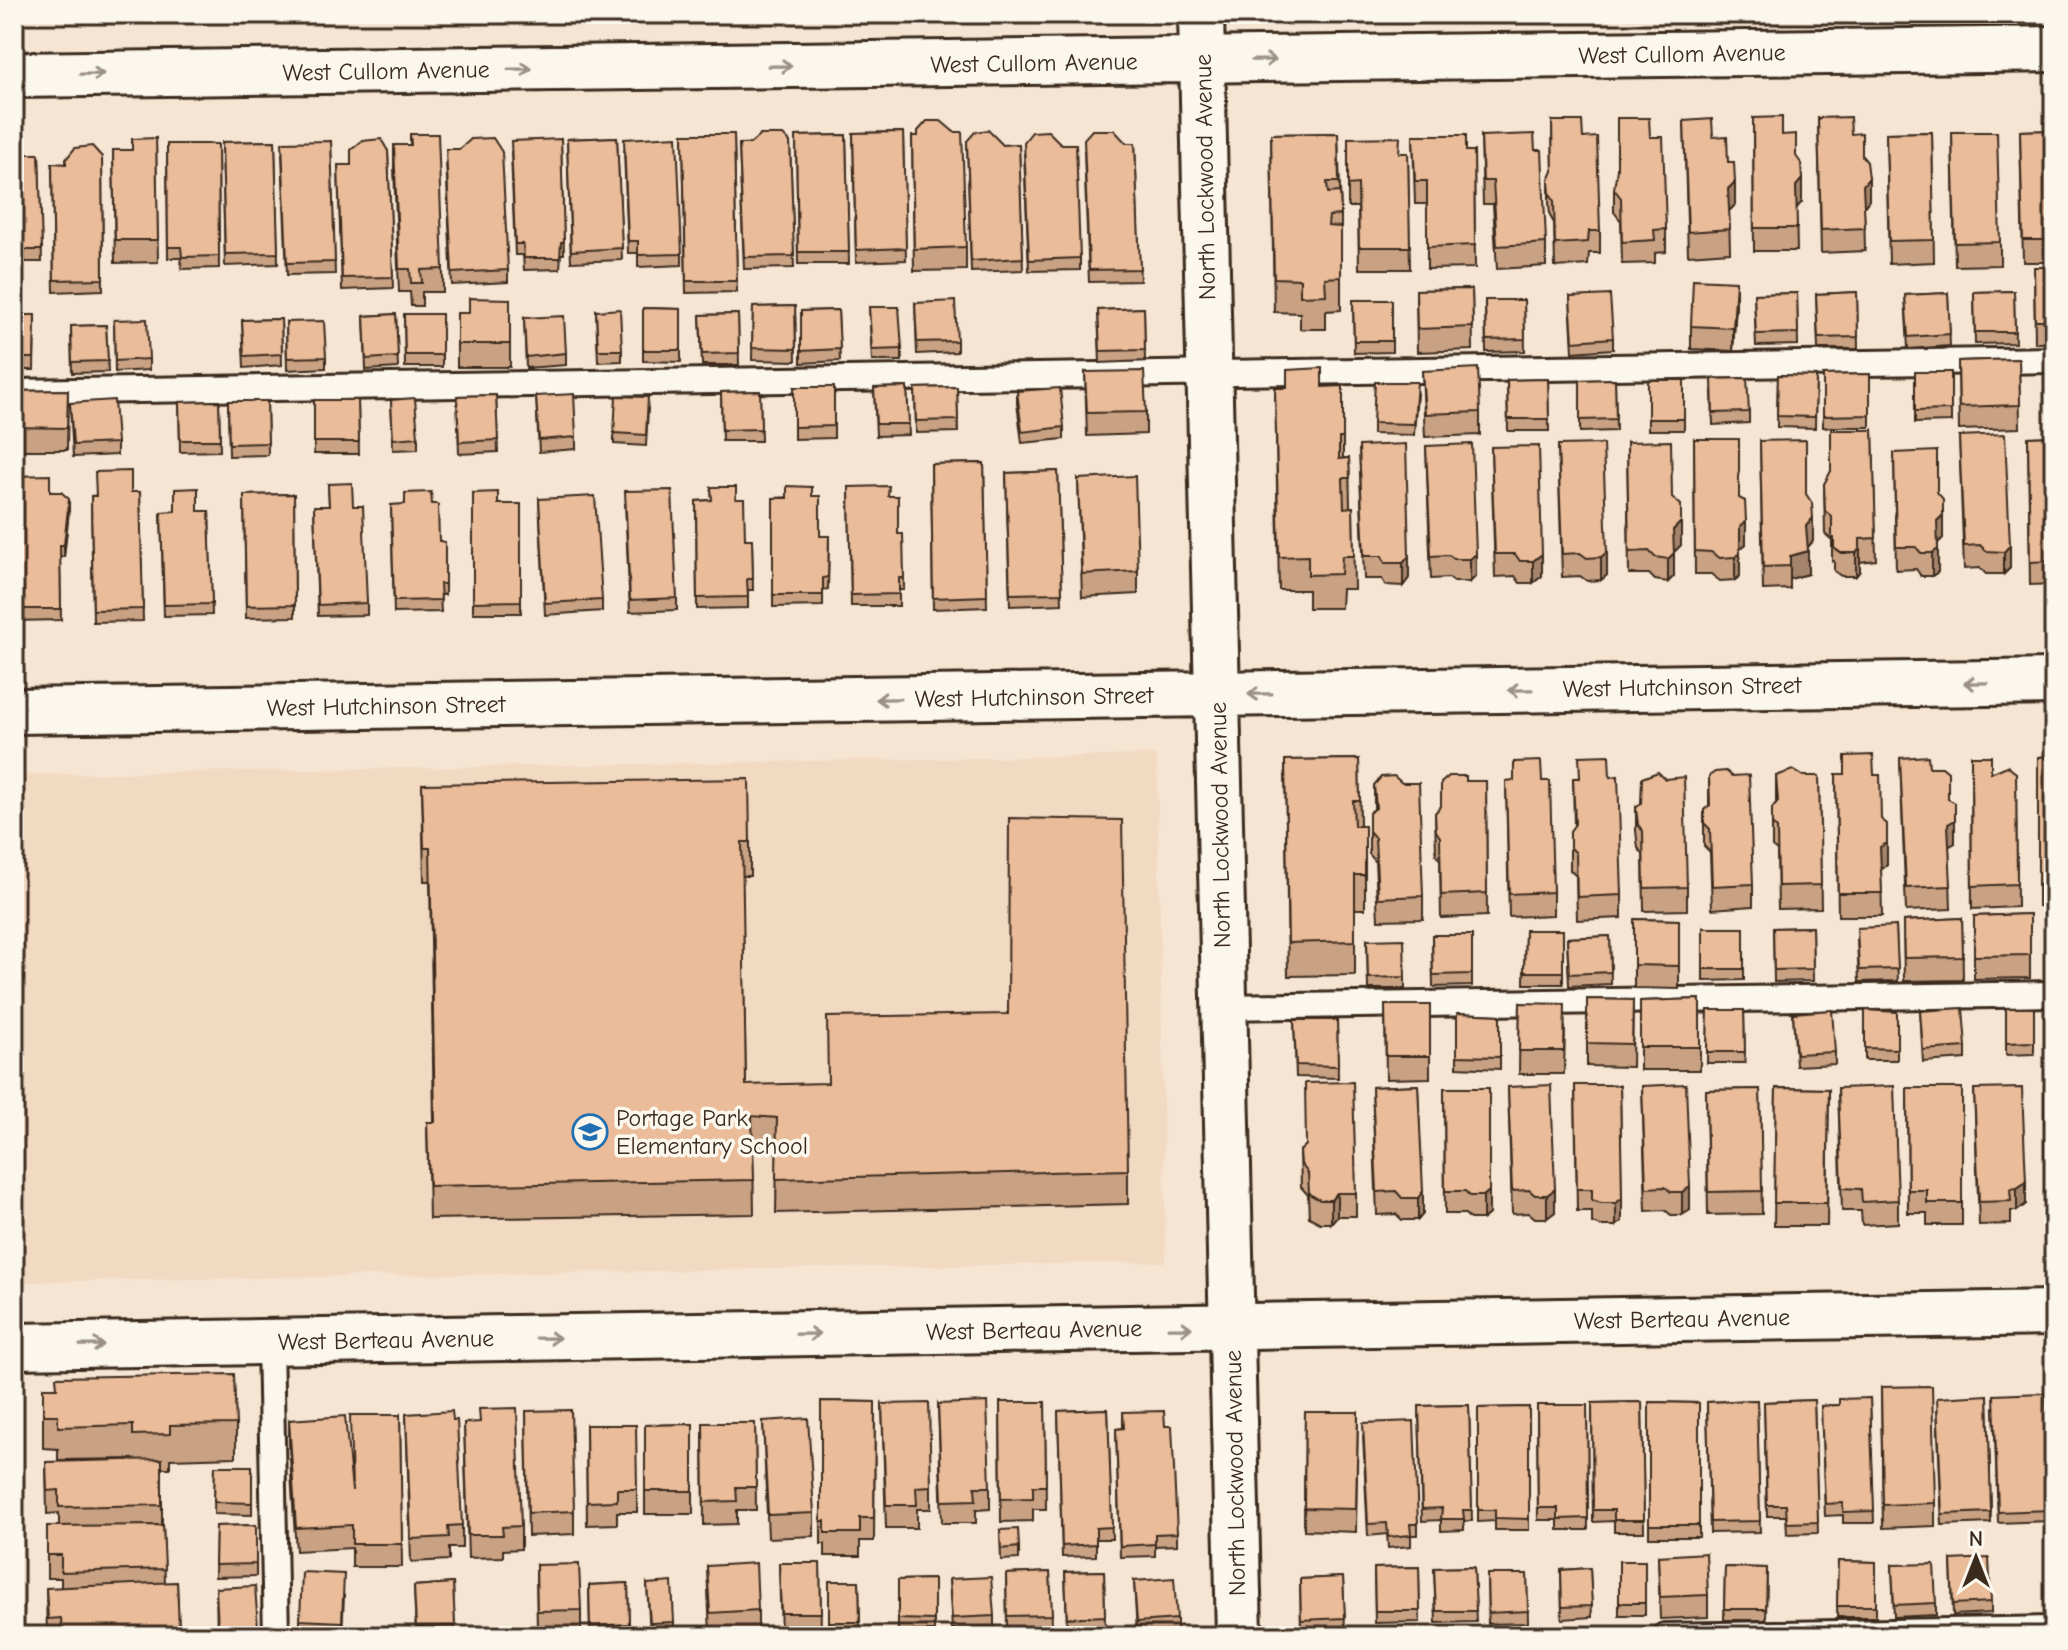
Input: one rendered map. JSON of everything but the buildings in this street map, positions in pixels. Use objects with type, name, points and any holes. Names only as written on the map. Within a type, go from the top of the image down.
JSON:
[{"type":"street","name":"North Lockwood Avenue","points":[[1201,14],[1239,1636]]},
{"type":"street","name":"West Cullom Avenue","points":[[14,75],[2054,49]]},
{"type":"street","name":"West Hutchinson Street","points":[[14,711],[2054,682]]},
{"type":"street","name":"West Berteau Avenue","points":[[14,1346],[2054,1313]]},
{"type":"lane","points":[[14,392],[2054,360]]},
{"type":"lane","points":[[1224,1007],[2054,994]]},
{"type":"lane","points":[[270,1342],[276,1636]]},
{"type":"lane","points":[[1665,1636],[2054,1629]]},
{"type":"shaded area","name":"Portage Park Elementary School","points":[[1157,755],[1166,1262],[19,1282],[14,775]]},
{"type":"place","name":"Portage Park Elementary School","points":[[590,1132]]}]
